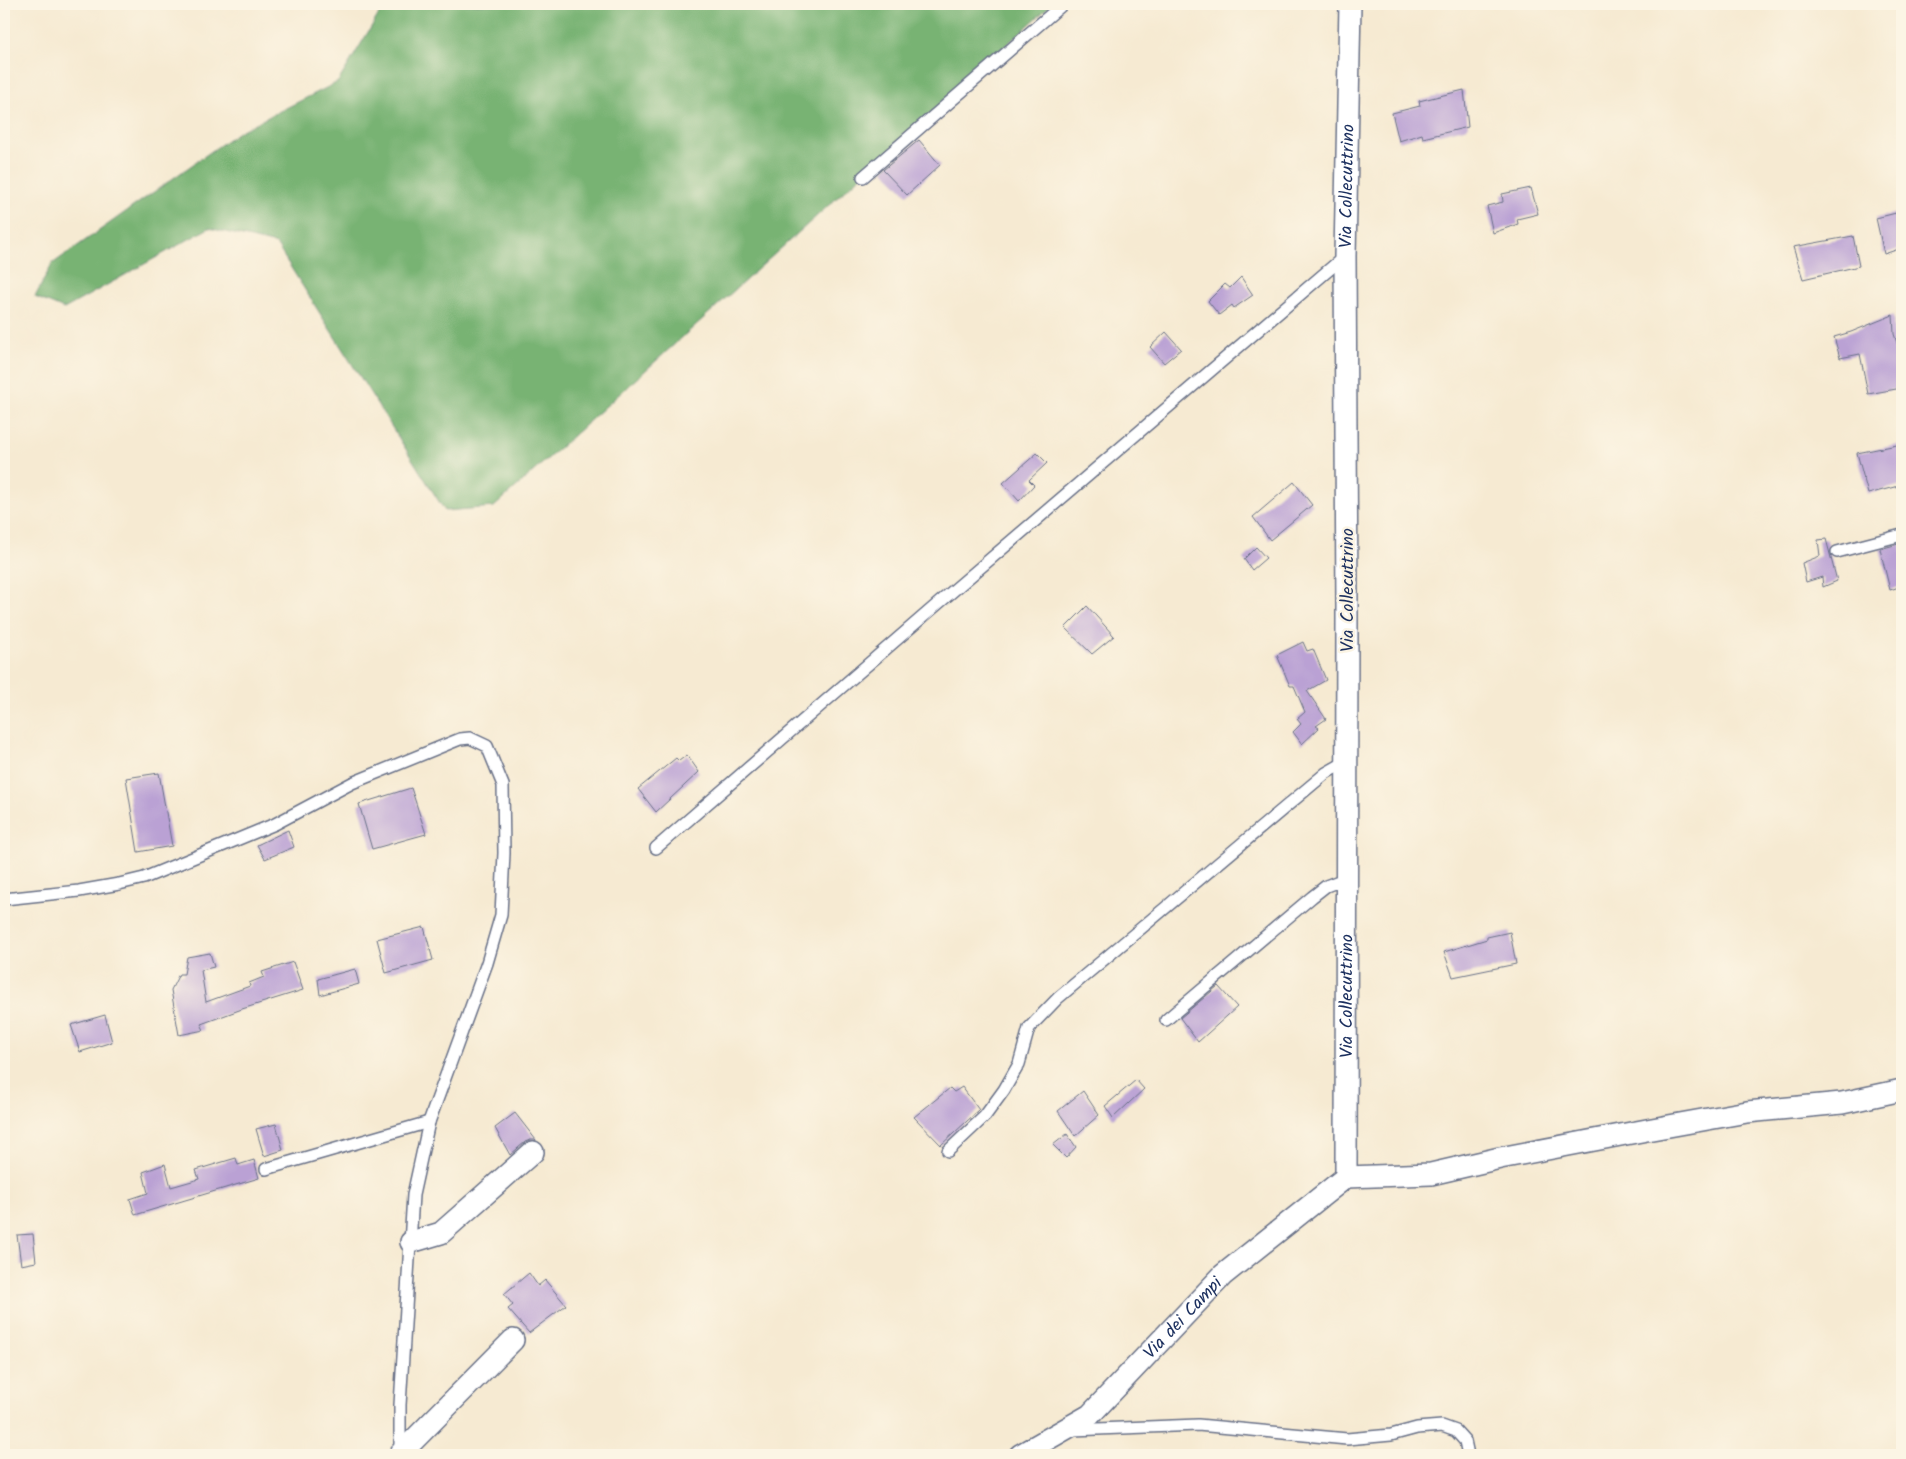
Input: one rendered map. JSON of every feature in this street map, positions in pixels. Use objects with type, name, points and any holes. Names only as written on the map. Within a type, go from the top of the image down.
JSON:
[{"type":"street","name":"Via Collecuttrino","points":[[1346,1177],[1345,256],[1350,4]]},
{"type":"street","points":[[1346,1177],[1430,1174],[1652,1128],[1748,1112],[1842,1103],[1902,1090]]},
{"type":"street","points":[[411,1242],[441,1233],[533,1152]]},
{"type":"street","name":"Via dei Campi","points":[[1020,1455],[1090,1415],[1223,1275],[1346,1177]]},
{"type":"street","points":[[400,1455],[513,1340]]},
{"type":"lane","points":[[863,177],[1064,4]]},
{"type":"lane","points":[[656,848],[940,602],[1345,256]]},
{"type":"lane","points":[[1837,552],[1902,536]]},
{"type":"lane","points":[[4,899],[79,891],[144,878],[275,824],[352,783],[460,739],[470,738],[487,746],[503,785],[504,852],[501,915],[487,962],[429,1122],[414,1196],[400,1405],[400,1455]]},
{"type":"lane","points":[[948,1151],[985,1116],[1004,1090],[1018,1064],[1029,1028],[1058,998],[1318,780],[1347,761]]},
{"type":"lane","points":[[1166,1020],[1312,897],[1326,886],[1346,878]]},
{"type":"lane","points":[[266,1169],[429,1122]]},
{"type":"lane","points":[[1063,1431],[1198,1425],[1347,1439],[1391,1435],[1417,1428],[1442,1426],[1456,1431],[1466,1441],[1468,1455]]},
{"type":"green space","points":[[385,4],[1052,4],[494,507],[445,511],[276,244],[209,228],[64,309],[35,297],[52,264],[240,131],[338,82]]},
{"type":"building","points":[[1464,90],[1468,127],[1423,138],[1422,134],[1399,141],[1392,113],[1420,106],[1419,101]]},
{"type":"building","points":[[919,140],[940,165],[907,195],[883,170]]},
{"type":"building","points":[[1531,188],[1538,214],[1517,219],[1518,224],[1493,233],[1487,206],[1503,202],[1502,194]]},
{"type":"building","points":[[1896,213],[1902,248],[1884,254],[1876,218]]},
{"type":"building","points":[[1853,236],[1859,266],[1803,279],[1793,247]]},
{"type":"building","points":[[1241,277],[1253,295],[1234,308],[1232,305],[1219,315],[1208,301],[1225,284],[1230,288]]},
{"type":"building","points":[[1893,315],[1894,334],[1902,358],[1902,388],[1868,394],[1860,354],[1840,358],[1834,337]]},
{"type":"building","points":[[1166,332],[1181,349],[1164,363],[1150,347]]},
{"type":"building","points":[[1902,444],[1902,485],[1868,494],[1857,453]]},
{"type":"building","points":[[1037,453],[1047,463],[1029,480],[1034,485],[1019,501],[1003,483]]},
{"type":"building","points":[[1294,482],[1312,505],[1270,540],[1253,517]]},
{"type":"building","points":[[1826,539],[1837,581],[1823,587],[1822,577],[1806,582],[1802,563],[1820,556],[1818,540]]},
{"type":"building","points":[[1902,543],[1902,586],[1890,590],[1880,549]]},
{"type":"building","points":[[1256,547],[1266,558],[1252,570],[1244,559]]},
{"type":"building","points":[[1087,606],[1114,636],[1092,654],[1065,628]]},
{"type":"building","points":[[1303,642],[1307,651],[1313,649],[1326,680],[1307,691],[1326,719],[1316,726],[1319,728],[1302,744],[1293,732],[1301,724],[1297,719],[1305,712],[1294,686],[1290,686],[1277,655]]},
{"type":"building","points":[[687,755],[699,772],[656,812],[638,789],[676,758],[679,761]]},
{"type":"building","points":[[159,773],[172,846],[138,852],[126,778]]},
{"type":"building","points":[[411,788],[426,834],[372,849],[359,804]]},
{"type":"building","points":[[288,830],[294,847],[265,859],[257,845]]},
{"type":"building","points":[[424,927],[433,960],[386,973],[377,939]]},
{"type":"building","points":[[1510,932],[1516,964],[1453,977],[1444,952],[1487,939],[1487,937]]},
{"type":"building","points":[[210,953],[214,967],[201,970],[206,1002],[250,986],[249,983],[264,977],[262,972],[293,962],[303,990],[201,1024],[204,1030],[179,1035],[171,990],[179,974],[184,974],[187,957]]},
{"type":"building","points":[[355,969],[359,984],[320,995],[318,979]]},
{"type":"building","points":[[1218,986],[1237,1007],[1198,1042],[1180,1018]]},
{"type":"building","points":[[105,1015],[112,1042],[80,1052],[71,1025]]},
{"type":"building","points":[[1136,1080],[1144,1089],[1113,1118],[1105,1106]]},
{"type":"building","points":[[962,1087],[979,1110],[941,1145],[914,1117],[950,1088],[954,1092]]},
{"type":"building","points":[[1083,1091],[1099,1115],[1075,1136],[1058,1111]]},
{"type":"building","points":[[515,1113],[536,1140],[525,1142],[510,1155],[495,1128]]},
{"type":"building","points":[[276,1124],[283,1150],[264,1156],[256,1129]]},
{"type":"building","points":[[1067,1134],[1076,1147],[1066,1158],[1053,1145]]},
{"type":"building","points":[[236,1158],[238,1165],[254,1160],[259,1178],[135,1215],[130,1199],[148,1193],[143,1172],[165,1164],[171,1187],[199,1179],[196,1170]]},
{"type":"building","points":[[33,1234],[36,1262],[21,1265],[17,1235]]},
{"type":"building","points":[[529,1273],[538,1286],[545,1280],[566,1305],[529,1333],[508,1309],[513,1305],[504,1294]]}]
